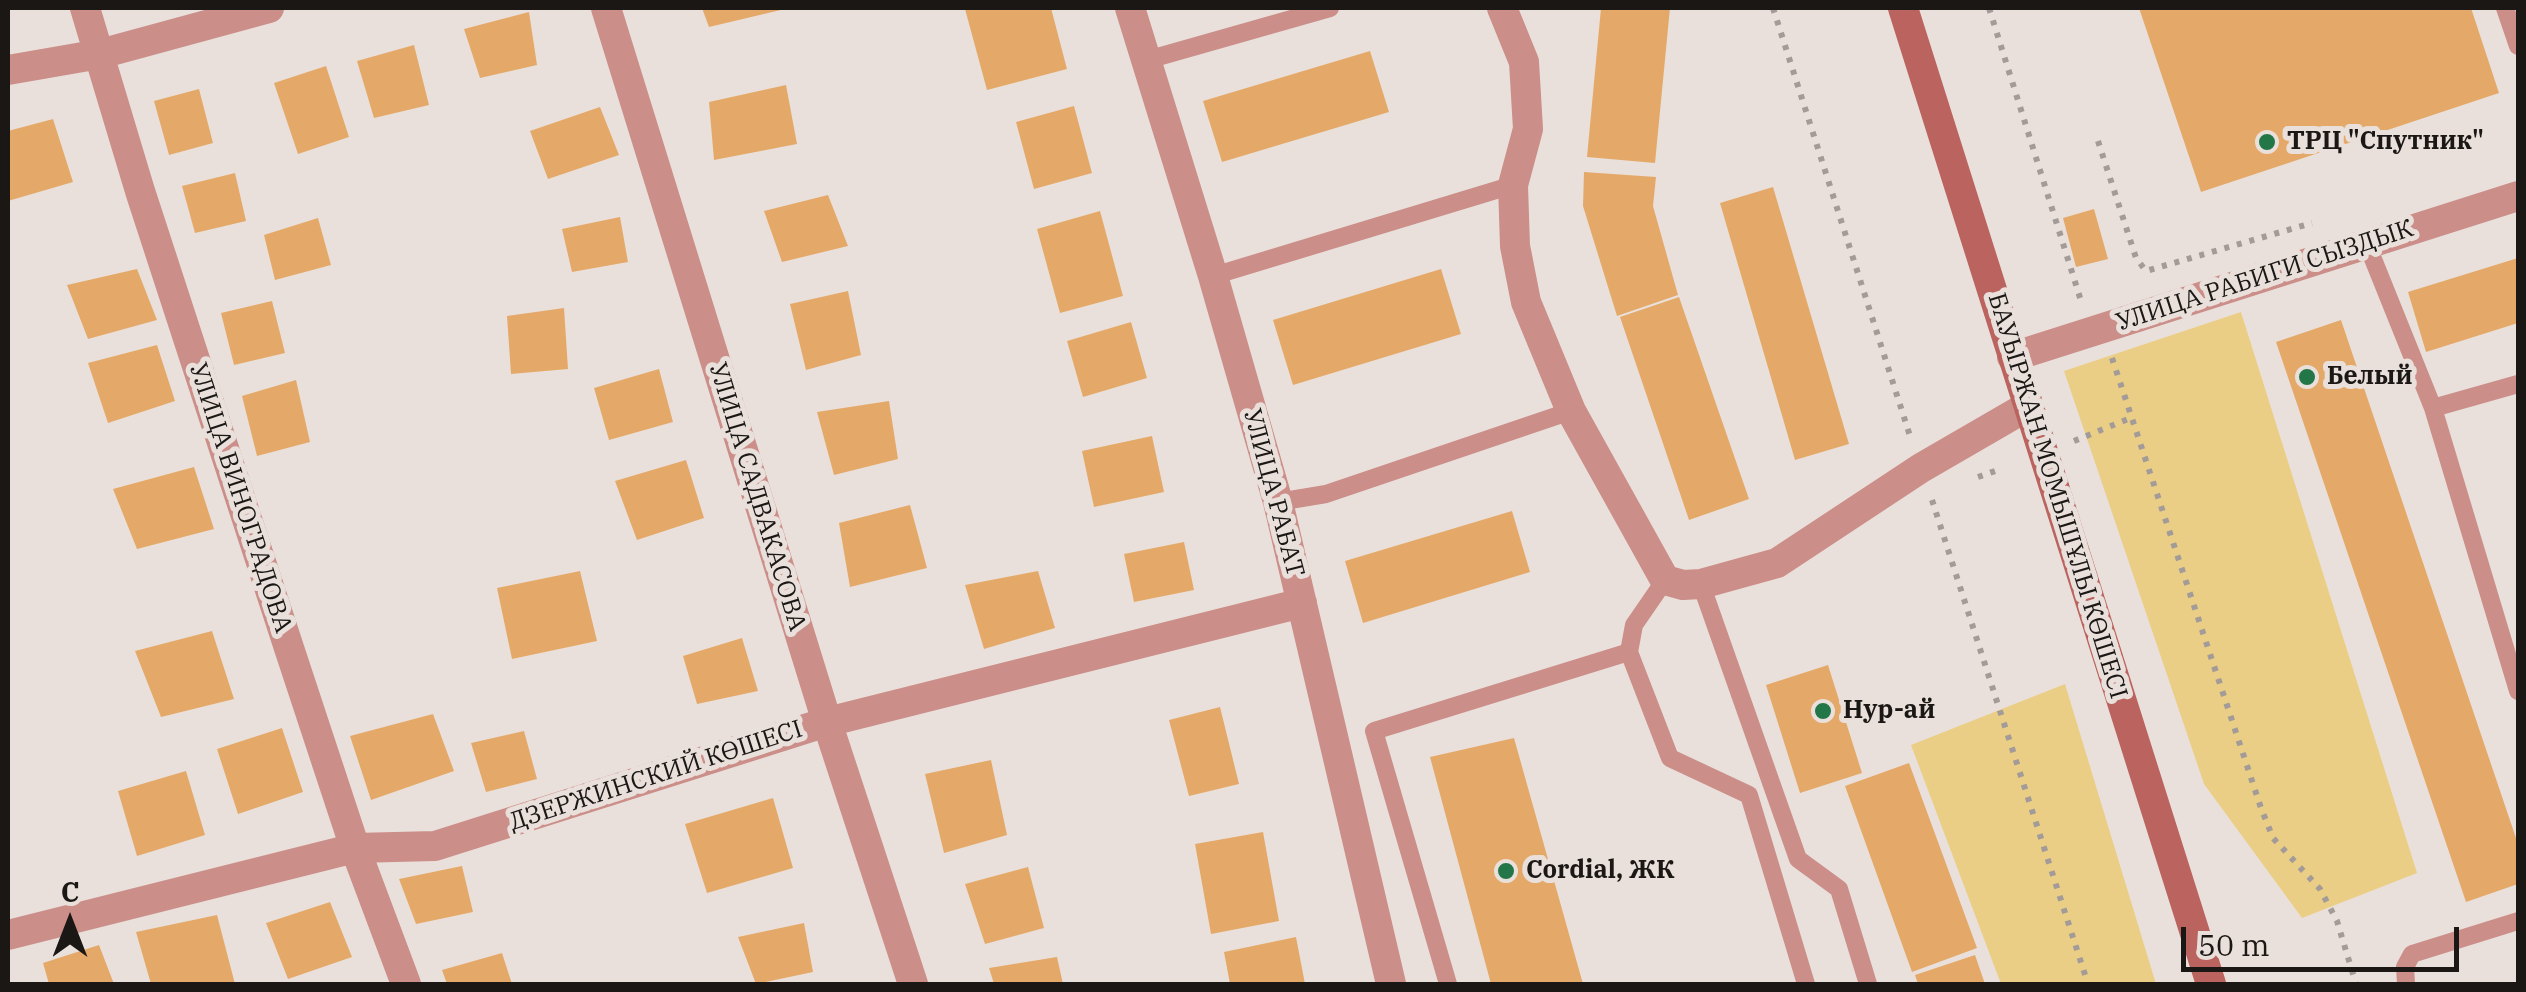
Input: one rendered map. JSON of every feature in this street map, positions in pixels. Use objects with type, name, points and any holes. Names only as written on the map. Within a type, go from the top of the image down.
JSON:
[{"type":"main road","name":"БАУЫРЖАН МОМЫШҰЛЫ КӨШЕСІ","points":[[1903,8],[2211,984]]},
{"type":"street","name":"УЛИЦА ВИНОГРАДОВА","points":[[85,8],[146,209],[355,848],[406,984]]},
{"type":"street","points":[[8,70],[100,54],[270,8]]},
{"type":"street","name":"УЛИЦА САДВАКАСОВА","points":[[606,8],[827,722],[913,984]]},
{"type":"street","name":"УЛИЦА РАБАТ","points":[[1130,8],[1278,502],[1391,984]]},
{"type":"street","points":[[1502,8],[1524,62],[1528,130],[1513,186],[1515,246],[1526,302],[1571,411],[1666,580],[1684,586],[1702,584],[1776,563],[1920,468],[2028,406]]},
{"type":"street","name":"УЛИЦА РАБИГИ СЫЗДЫК","points":[[2012,356],[2518,196]]},
{"type":"street","name":"ДЗЕРЖИНСКИЙ КӨШЕСІ","points":[[8,935],[355,848],[435,846],[827,722],[1302,603]]},
{"type":"lane","points":[[1147,60],[1330,8]]},
{"type":"lane","points":[[2505,8],[2518,46]]},
{"type":"lane","points":[[1213,276],[1513,186]]},
{"type":"lane","points":[[2366,244],[2433,408],[2518,690]]},
{"type":"lane","points":[[2433,408],[2518,384]]},
{"type":"lane","points":[[1278,502],[1326,494],[1571,411]]},
{"type":"lane","points":[[1666,580],[1634,626],[1629,652],[1670,758],[1749,795],[1806,984]]},
{"type":"lane","points":[[1702,584],[1798,859],[1839,889],[1868,984]]},
{"type":"lane","points":[[1448,984],[1374,730],[1629,652]]},
{"type":"lane","points":[[2406,984],[2405,967],[2412,954],[2518,921]]},
{"type":"path","points":[[1990,8],[2080,300],[2102,328],[2261,808],[2273,838],[2320,889],[2337,921],[2356,984]]},
{"type":"path","points":[[2098,141],[2136,258],[2146,271],[2316,222]]},
{"type":"path","points":[[2074,442],[2132,418]]},
{"type":"shaded area","points":[[2241,312],[2417,873],[2302,918],[2204,784],[2064,371]]},
{"type":"shaded area","points":[[2065,684],[2156,984],[2001,984],[1911,745]]},
{"type":"building","points":[[702,8],[785,8],[785,9],[709,27]]},
{"type":"building","points":[[1051,8],[1067,69],[987,90],[965,9]]},
{"type":"building","points":[[1601,8],[1670,8],[1655,163],[1587,157]]},
{"type":"building","name":"ТРЦ \"Спутник\"","points":[[2139,8],[2471,8],[2499,93],[2201,192]]},
{"type":"building","points":[[529,12],[537,65],[480,78],[464,29]]},
{"type":"building","points":[[414,45],[429,105],[374,118],[357,61]]},
{"type":"building","points":[[1370,51],[1389,112],[1222,162],[1203,101]]},
{"type":"building","points":[[326,66],[349,137],[298,154],[274,83]]},
{"type":"building","points":[[786,85],[797,144],[714,160],[709,102]]},
{"type":"building","points":[[199,89],[213,143],[169,155],[154,101]]},
{"type":"building","points":[[1074,106],[1092,173],[1034,189],[1016,122]]},
{"type":"building","points":[[600,107],[619,155],[548,179],[530,131]]},
{"type":"building","points":[[53,119],[73,182],[8,201],[8,131]]},
{"type":"building","points":[[1584,172],[1656,177],[1653,206],[1678,295],[1617,316],[1583,206]]},
{"type":"building","points":[[235,173],[246,221],[195,233],[182,186]]},
{"type":"building","points":[[1773,187],[1849,444],[1795,460],[1720,203]]},
{"type":"building","points":[[828,195],[848,246],[782,262],[764,211]]},
{"type":"building","points":[[2094,209],[2108,259],[2076,267],[2063,218]]},
{"type":"building","points":[[1100,211],[1123,296],[1060,313],[1037,229]]},
{"type":"building","points":[[620,217],[628,262],[572,272],[562,229]]},
{"type":"building","points":[[318,218],[331,265],[275,280],[264,235]]},
{"type":"building","points":[[2518,258],[2518,323],[2426,352],[2408,292]]},
{"type":"building","points":[[137,269],[157,320],[88,339],[67,285]]},
{"type":"building","points":[[1441,269],[1461,334],[1293,385],[1273,320]]},
{"type":"building","points":[[848,291],[861,355],[806,370],[790,304]]},
{"type":"building","points":[[1679,297],[1749,499],[1689,520],[1620,317]]},
{"type":"building","points":[[272,301],[285,353],[234,365],[221,313]]},
{"type":"building","points":[[564,308],[568,369],[511,374],[507,316]]},
{"type":"building","points":[[2341,320],[2518,844],[2518,884],[2466,902],[2276,342]]},
{"type":"building","points":[[1131,322],[1147,378],[1083,397],[1067,341]]},
{"type":"building","points":[[157,345],[175,401],[108,423],[88,363]]},
{"type":"building","points":[[659,369],[673,422],[609,440],[594,388]]},
{"type":"building","points":[[296,380],[310,442],[257,456],[242,396]]},
{"type":"building","points":[[889,401],[898,459],[834,475],[817,412]]},
{"type":"building","points":[[1152,436],[1164,492],[1094,507],[1082,451]]},
{"type":"building","points":[[686,460],[704,518],[637,540],[615,481]]},
{"type":"building","points":[[194,467],[214,529],[137,549],[113,489]]},
{"type":"building","points":[[910,505],[927,568],[850,587],[839,523]]},
{"type":"building","points":[[1512,511],[1530,572],[1363,623],[1345,561]]},
{"type":"building","points":[[1184,542],[1194,590],[1134,602],[1124,554]]},
{"type":"building","points":[[580,571],[597,641],[512,659],[497,588]]},
{"type":"building","points":[[1038,571],[1055,628],[984,649],[965,585]]},
{"type":"building","points":[[212,631],[234,699],[161,717],[135,651]]},
{"type":"building","points":[[742,638],[758,691],[697,704],[683,656]]},
{"type":"building","points":[[1828,665],[1862,773],[1800,793],[1766,685]]},
{"type":"building","points":[[1220,707],[1239,784],[1189,796],[1169,720]]},
{"type":"building","points":[[433,714],[454,771],[371,800],[350,736]]},
{"type":"building","points":[[282,728],[303,792],[238,814],[217,749]]},
{"type":"building","points":[[524,731],[537,779],[486,792],[471,743]]},
{"type":"building","name":"Cordial, ЖК","points":[[1514,738],[1583,984],[1491,984],[1430,757]]},
{"type":"building","points":[[991,760],[1007,835],[944,853],[925,774]]},
{"type":"building","points":[[1909,763],[1977,948],[1912,972],[1845,786]]},
{"type":"building","points":[[186,771],[205,835],[137,856],[118,791]]},
{"type":"building","points":[[773,798],[793,868],[707,893],[685,824]]},
{"type":"building","points":[[1263,832],[1279,921],[1211,934],[1195,844]]},
{"type":"building","points":[[462,866],[473,912],[416,924],[399,879]]},
{"type":"building","points":[[1028,867],[1044,928],[985,944],[965,884]]},
{"type":"building","points":[[330,902],[352,957],[288,979],[266,923]]},
{"type":"building","points":[[217,915],[235,984],[151,984],[136,932]]},
{"type":"building","points":[[804,923],[813,972],[756,984],[738,937]]},
{"type":"building","points":[[1296,937],[1305,984],[1230,984],[1224,952]]},
{"type":"building","points":[[99,945],[114,984],[49,984],[43,963]]},
{"type":"building","points":[[502,953],[512,984],[447,984],[442,970]]},
{"type":"building","points":[[1975,955],[1985,984],[1918,984],[1915,975]]},
{"type":"building","points":[[1057,957],[1063,984],[994,984],[989,968]]},
{"type":"place","name":"ТРЦ \"Спутник\"","points":[[2267,142]]},
{"type":"place","name":"Белый","points":[[2307,377]]},
{"type":"place","name":"Нур-ай","points":[[1823,711]]},
{"type":"place","name":"Cordial, ЖК","points":[[1506,871]]}]
